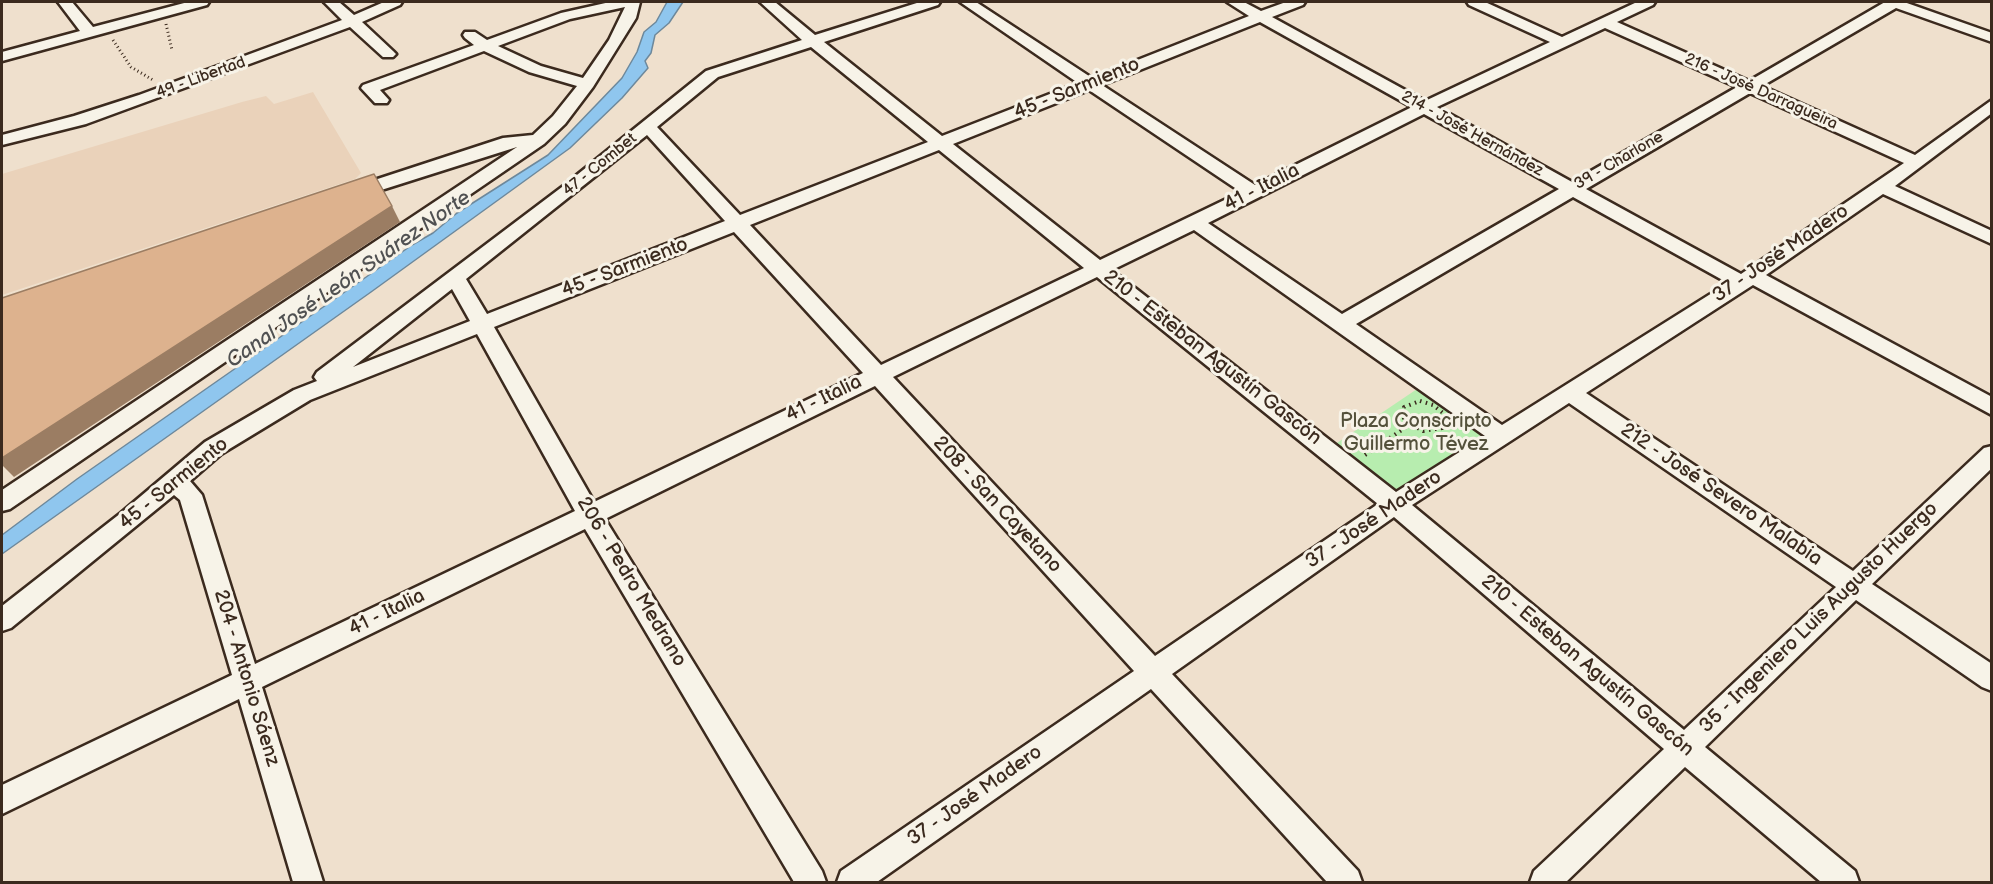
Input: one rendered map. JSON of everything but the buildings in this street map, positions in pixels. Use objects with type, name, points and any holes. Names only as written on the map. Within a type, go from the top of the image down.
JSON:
[{"type":"street","points":[[65,2],[96,29]]},
{"type":"street","points":[[2,57],[96,29],[202,2]]},
{"type":"street","points":[[331,2],[388,54]]},
{"type":"street","name":"49 - Libertad","points":[[2,140],[80,120],[145,98],[351,21],[395,2]]},
{"type":"street","points":[[381,100],[369,88],[487,47],[580,11],[627,2]]},
{"type":"street","points":[[2,502],[538,140],[560,120],[588,84],[617,40],[629,18],[633,2]]},
{"type":"street","name":"210 - Esteban Agustín Gascón","points":[[767,2],[1097,268],[1349,466],[1844,882]]},
{"type":"street","name":"47 - Combet","points":[[302,395],[456,278],[712,74],[933,2]]},
{"type":"street","points":[[968,2],[1093,83],[1253,192]]},
{"type":"street","name":"214 - José Hernández","points":[[1234,2],[1571,189],[1992,407]]},
{"type":"street","name":"45 - Sarmiento","points":[[2,620],[129,520],[213,448],[302,395],[1298,2]]},
{"type":"street","points":[[1474,2],[1561,42]]},
{"type":"street","name":"41 - Italia","points":[[2,800],[875,374],[1195,222],[1425,107],[1648,2]]},
{"type":"street","points":[[1894,2],[1992,38]]},
{"type":"street","name":"39 - Charlone","points":[[1342,323],[1894,2]]},
{"type":"street","name":"216 - José Darragueira","points":[[1605,22],[1917,162]]},
{"type":"street","points":[[470,35],[487,47],[535,69],[588,84]]},
{"type":"street","name":"37 - José Madero","points":[[852,882],[1395,504],[1747,280],[1917,162],[1990,107]]},
{"type":"street","name":"208 - San Cayetano","points":[[648,127],[1347,882]]},
{"type":"street","points":[[328,201],[509,142],[538,140]]},
{"type":"street","points":[[1881,186],[1992,238]]},
{"type":"street","points":[[1195,222],[1502,436]]},
{"type":"street","name":"206 - Pedro Medrano","points":[[456,278],[589,514],[811,882]]},
{"type":"street","name":"212 - José Severo Malabia","points":[[1570,393],[1992,678]]},
{"type":"street","name":"35 - Ingeniero Luis Augusto Huergo","points":[[1545,882],[1683,747],[1992,454]]},
{"type":"street","name":"204 - Antonio Sáenz","points":[[174,481],[190,495],[308,882]]},
{"type":"path","points":[[163,12],[172,50]]},
{"type":"path","points":[[96,29],[131,67]]},
{"type":"path","points":[[1413,402],[1433,405],[1445,419],[1442,428],[1430,432],[1409,425],[1404,420],[1402,411],[1413,402]]},
{"type":"path","points":[[1349,466],[1409,425]]},
{"type":"shaded area","points":[[313,92],[361,173],[355,179],[2,295],[2,174],[242,102],[266,96],[274,104]]},
{"type":"green space","name":"Plaza Conscripto Guillermo Tévez","points":[[1420,387],[1487,433],[1392,492],[1334,445]]},
{"type":"water","points":[[667,2],[683,2],[669,23],[655,35],[651,53],[645,61],[648,68],[622,98],[570,148],[2,554],[2,535],[77,479],[412,245],[433,233],[457,213],[548,155],[622,78],[637,52],[644,32],[656,22]]},
{"type":"water label","name":"Canal José León Suárez Norte","points":[[349,280]]}]
